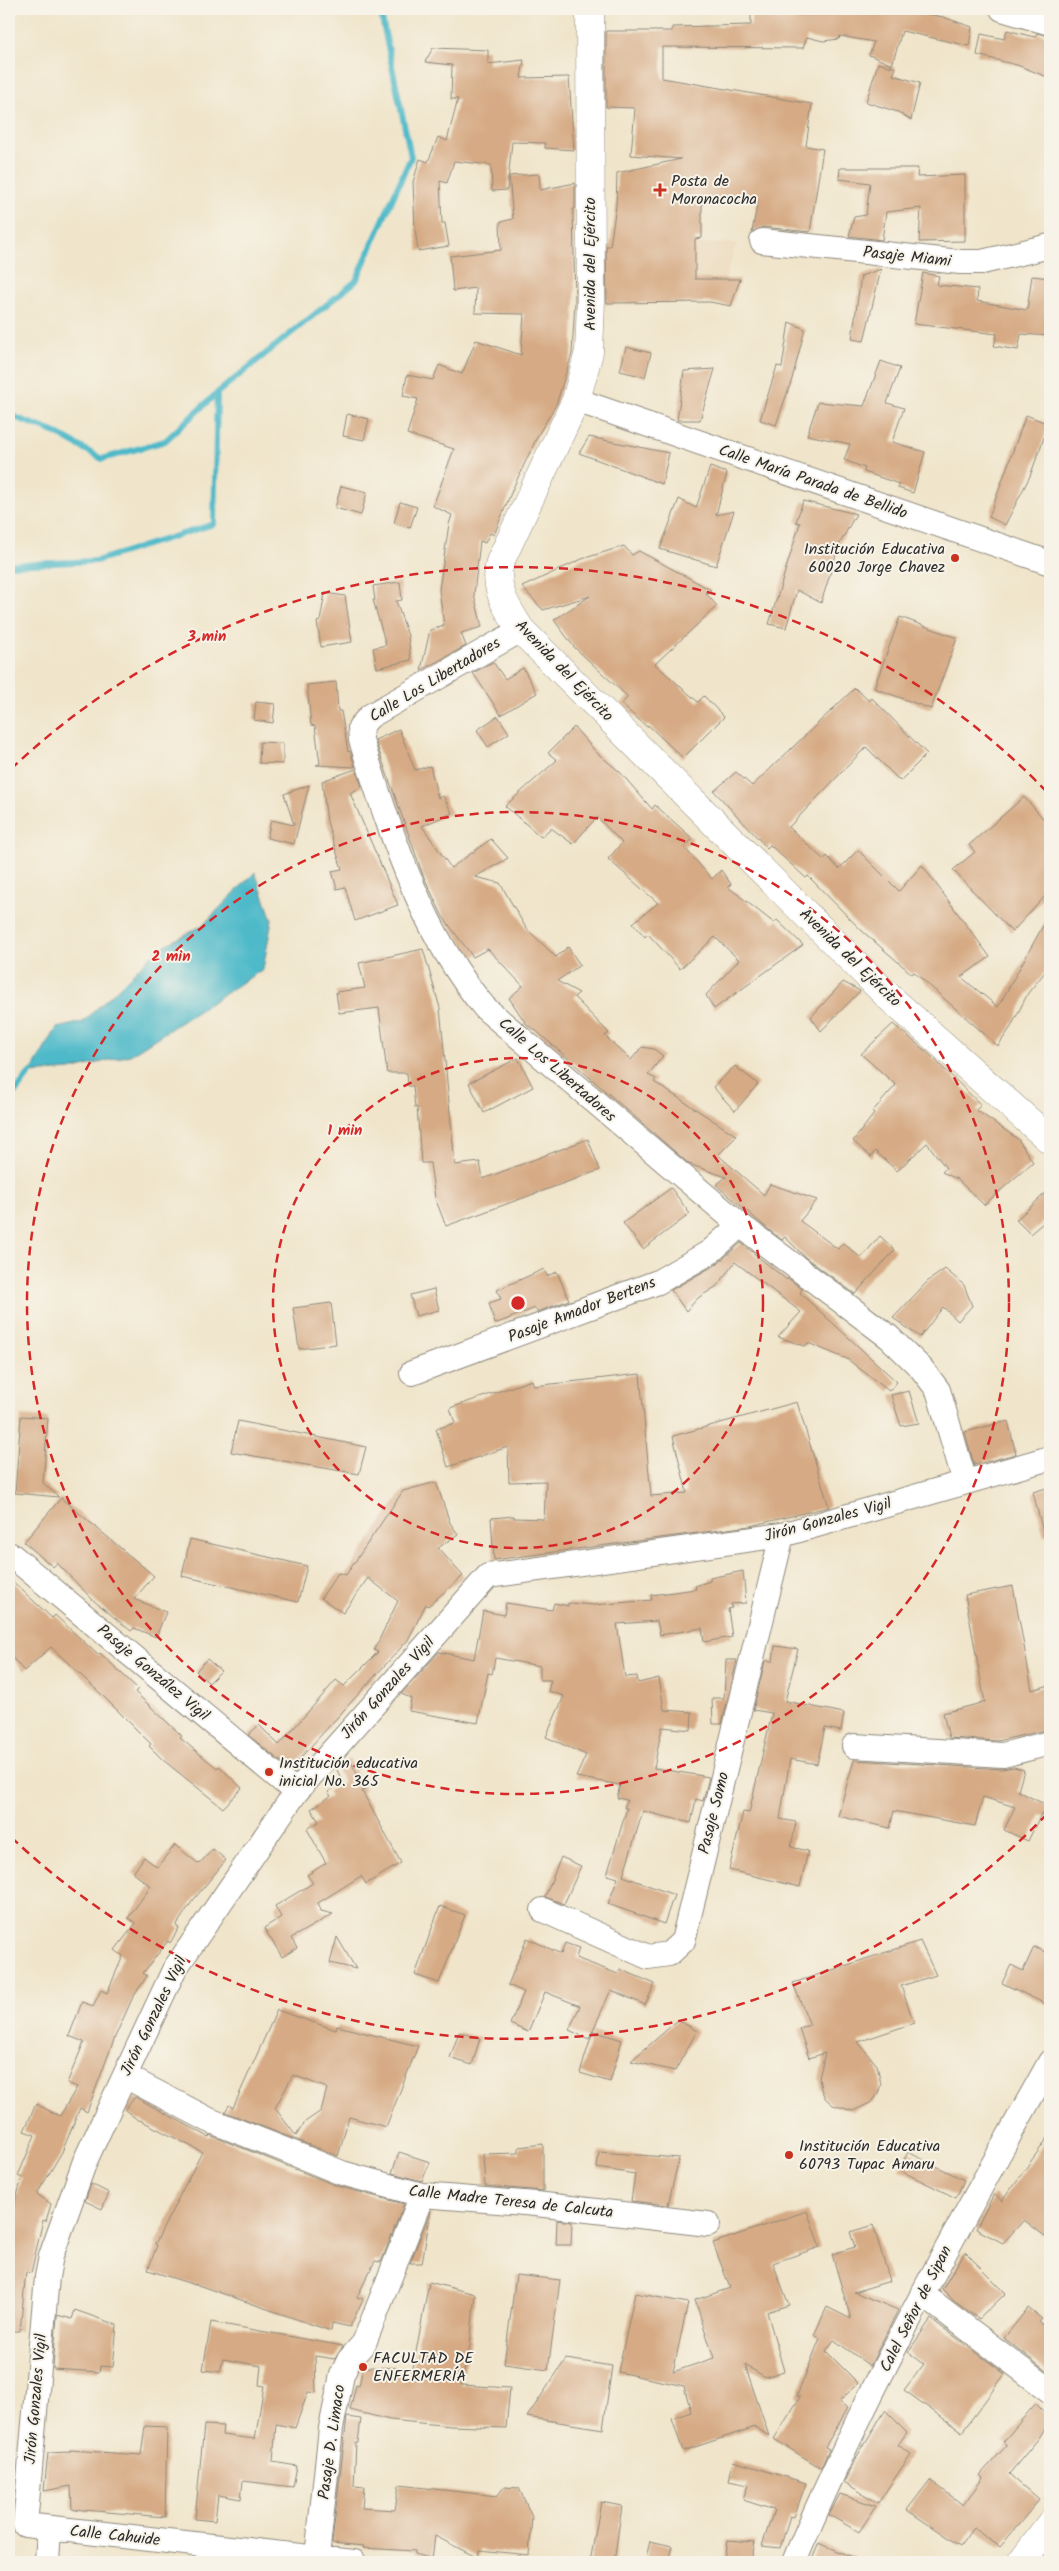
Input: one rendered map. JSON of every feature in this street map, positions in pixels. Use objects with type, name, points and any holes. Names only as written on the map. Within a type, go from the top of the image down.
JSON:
[{"type":"main road","name":"Avenida del Ejército","points":[[590,9],[591,301],[588,352],[576,400],[500,562],[497,574],[498,586],[507,609],[521,630],[890,998],[1050,1140]]},
{"type":"main road","points":[[1020,2562],[1050,2524]]},
{"type":"street","points":[[1002,9],[1050,23]]},
{"type":"street","name":"Pasaje Miami","points":[[762,241],[960,262],[982,262],[1050,246]]},
{"type":"street","name":"Calle María Parada de Bellido","points":[[576,400],[1050,563]]},
{"type":"street","name":"Calle Los Libertadores","points":[[521,630],[370,716],[360,727],[361,740],[398,853],[410,883],[464,983],[485,1008],[740,1225],[889,1337],[921,1368],[938,1390],[965,1482]]},
{"type":"street","name":"Pasaje Amador Bertens","points":[[412,1373],[658,1282],[710,1252],[740,1225]]},
{"type":"street","name":"Jirón Gonzales Vigil","points":[[25,2524],[47,2277],[51,2256],[85,2161],[174,1970],[296,1792],[488,1576],[782,1535],[1050,1458]]},
{"type":"street","name":"Pasaje Somo","points":[[543,1910],[648,1957],[669,1954],[683,1940],[782,1535]]},
{"type":"street","name":"Pasaje González Vigil","points":[[11,1555],[296,1792]]},
{"type":"street","points":[[854,1746],[1003,1755],[1050,1743]]},
{"type":"street","name":"Calel Señor de Sipan","points":[[794,2562],[823,2493],[922,2294],[1050,2062]]},
{"type":"street","name":"Calle Madre Teresa de Calcuta","points":[[125,2076],[209,2120],[342,2173],[422,2195],[536,2204],[708,2224]]},
{"type":"street","name":"Pasaje D. Limaco","points":[[317,2558],[331,2428],[342,2376],[349,2360],[364,2343],[422,2195]]},
{"type":"street","points":[[922,2294],[1050,2391]]},
{"type":"street","name":"Calle Cahuide","points":[[25,2524],[50,2529],[354,2562]]},
{"type":"street","points":[[47,2562],[50,2529]]},
{"type":"shaded area","points":[[737,243],[717,303],[603,305],[601,245]]},
{"type":"water","points":[[255,872],[272,920],[263,969],[130,1055],[70,1070],[30,1073],[57,1028],[83,1022],[158,949],[203,925]]},
{"type":"building","points":[[813,9],[904,9],[943,17],[972,27],[969,46],[902,31],[892,65],[869,55],[874,42],[840,36],[839,39],[823,41],[807,37],[803,48],[662,47],[662,78],[812,104],[806,146],[823,149],[810,232],[763,227],[752,232],[758,200],[702,200],[702,238],[695,239],[695,279],[740,279],[731,306],[710,302],[607,303],[606,246],[610,246],[616,206],[617,173],[681,159],[631,155],[635,108],[606,107],[606,31],[672,31],[672,27],[751,25],[751,14],[812,15]]},
{"type":"building","points":[[1007,30],[1036,37],[1037,33],[1050,36],[1050,78],[1017,65],[977,55],[981,34],[1004,39]]},
{"type":"building","points":[[433,48],[488,50],[488,64],[524,60],[521,78],[569,77],[574,150],[545,148],[545,143],[512,142],[507,190],[492,191],[491,165],[454,161],[447,183],[440,181],[442,223],[445,223],[449,246],[418,251],[413,182],[420,159],[428,162],[438,137],[447,141],[458,99],[451,99],[452,65],[425,62]]},
{"type":"building","points":[[878,63],[896,68],[893,75],[920,83],[911,120],[898,112],[866,102]]},
{"type":"building","points":[[840,168],[918,168],[917,177],[965,175],[965,241],[919,242],[921,208],[886,212],[882,240],[849,236],[854,217],[866,215],[870,183],[839,179]]},
{"type":"building","points":[[539,174],[540,190],[575,183],[575,209],[573,209],[575,301],[572,354],[556,405],[538,435],[513,488],[494,535],[490,533],[485,543],[480,541],[474,594],[482,627],[461,633],[466,646],[421,670],[430,630],[444,626],[439,590],[452,515],[433,506],[454,449],[407,434],[418,399],[403,396],[407,375],[433,380],[439,365],[462,374],[476,340],[521,355],[524,314],[475,313],[476,288],[453,291],[450,256],[501,250],[500,222],[513,219],[509,176]]},
{"type":"building","points":[[881,269],[864,341],[852,339],[861,276]]},
{"type":"building","points":[[923,273],[939,276],[937,285],[978,289],[977,301],[1027,310],[1032,276],[1050,278],[1050,336],[1021,334],[1018,350],[994,346],[997,334],[914,324]]},
{"type":"building","points":[[789,322],[805,329],[792,379],[776,425],[760,420],[777,366],[782,367]]},
{"type":"building","points":[[626,347],[651,353],[645,377],[620,371]]},
{"type":"building","points":[[881,361],[900,368],[887,403],[904,408],[892,442],[925,452],[913,493],[898,488],[899,484],[864,472],[865,468],[844,460],[850,444],[807,435],[818,402],[864,406]]},
{"type":"building","points":[[715,369],[700,420],[677,420],[684,371]]},
{"type":"building","points":[[347,414],[369,419],[364,440],[343,436]]},
{"type":"building","points":[[1026,415],[1049,424],[1030,476],[1005,525],[989,517]]},
{"type":"building","points":[[589,437],[669,453],[662,484],[579,453]]},
{"type":"building","points":[[710,467],[727,473],[716,515],[734,511],[716,566],[660,549],[679,499],[696,508]]},
{"type":"building","points":[[341,486],[367,492],[361,515],[335,508]]},
{"type":"building","points":[[803,501],[856,514],[839,545],[821,603],[797,590],[786,628],[769,624],[800,523],[796,522]]},
{"type":"building","points":[[400,502],[417,507],[410,528],[394,523]]},
{"type":"building","points":[[624,546],[632,555],[639,551],[711,590],[706,593],[717,606],[655,664],[698,702],[704,696],[724,717],[683,758],[648,725],[647,727],[621,704],[628,697],[574,647],[554,620],[590,596],[543,610],[522,587],[582,559]]},
{"type":"building","points":[[400,582],[402,600],[396,601],[408,636],[411,660],[377,668],[373,648],[386,645],[373,600],[375,600],[373,586]]},
{"type":"building","points":[[325,593],[345,596],[352,642],[321,647],[317,622],[320,621]]},
{"type":"building","points":[[900,617],[957,638],[931,709],[874,688]]},
{"type":"building","points":[[493,662],[505,679],[523,668],[537,693],[501,715],[473,673]]},
{"type":"building","points":[[336,682],[338,711],[341,711],[348,752],[350,751],[355,767],[316,765],[320,764],[315,726],[311,725],[307,685]]},
{"type":"building","points":[[855,688],[869,701],[871,697],[927,754],[900,781],[866,747],[789,827],[824,860],[827,856],[839,869],[858,850],[899,891],[922,865],[990,957],[961,977],[998,1007],[1050,913],[1050,966],[1028,993],[1011,1027],[998,1046],[914,972],[912,974],[861,930],[808,876],[806,878],[770,845],[767,848],[714,791],[736,772],[752,786]]},
{"type":"building","points":[[256,702],[275,704],[273,723],[254,720]]},
{"type":"building","points":[[498,716],[509,733],[488,747],[477,730]]},
{"type":"building","points":[[574,727],[596,752],[620,772],[652,809],[655,805],[693,839],[684,847],[712,879],[721,870],[731,884],[728,887],[774,923],[777,920],[803,945],[714,1009],[706,995],[739,960],[715,937],[680,969],[648,934],[645,937],[633,923],[658,903],[608,859],[622,843],[597,817],[573,844],[551,828],[541,837],[505,806],[557,760],[548,753]]},
{"type":"building","points":[[399,729],[415,770],[430,766],[438,798],[443,796],[452,813],[422,826],[451,868],[491,839],[508,858],[475,877],[500,883],[526,928],[556,957],[568,947],[580,965],[557,981],[579,993],[574,997],[609,1033],[605,1036],[631,1060],[642,1047],[654,1049],[663,1056],[648,1075],[656,1079],[654,1082],[737,1136],[718,1155],[764,1195],[770,1184],[817,1200],[800,1221],[838,1249],[843,1243],[861,1258],[880,1236],[895,1250],[855,1294],[806,1258],[785,1237],[782,1240],[769,1230],[716,1185],[726,1177],[689,1164],[534,1029],[527,1025],[509,998],[523,986],[488,949],[473,957],[443,917],[423,875],[375,740]]},
{"type":"building","points":[[260,742],[283,743],[283,764],[259,763]]},
{"type":"building","points":[[356,769],[362,787],[350,793],[398,905],[355,921],[345,887],[337,889],[332,871],[342,869],[327,822],[322,781]]},
{"type":"building","points":[[309,785],[294,844],[267,838],[271,820],[294,825],[284,794]]},
{"type":"building","points":[[1024,797],[1050,826],[1050,891],[1012,932],[953,870],[975,852],[969,845]]},
{"type":"building","points":[[423,949],[440,1008],[455,1165],[480,1162],[483,1179],[588,1139],[600,1170],[446,1226],[435,1198],[430,1163],[421,1163],[417,1107],[415,1108],[413,1086],[408,1086],[407,1073],[387,1073],[379,1008],[339,1013],[336,992],[365,988],[359,963]]},
{"type":"building","points":[[843,982],[860,991],[821,1031],[811,1017]]},
{"type":"building","points":[[893,1024],[929,1054],[981,1105],[976,1110],[1018,1139],[1033,1162],[984,1205],[957,1179],[942,1172],[946,1168],[927,1143],[897,1171],[875,1151],[871,1157],[853,1141],[874,1114],[872,1112],[896,1085],[861,1054]]},
{"type":"building","points":[[518,1058],[533,1087],[484,1113],[469,1083]]},
{"type":"building","points":[[735,1066],[758,1084],[735,1111],[713,1087]]},
{"type":"building","points":[[671,1188],[690,1214],[643,1249],[623,1223]]},
{"type":"building","points":[[1050,1189],[1050,1217],[1030,1234],[1016,1220]]},
{"type":"building","points":[[741,1243],[787,1280],[788,1278],[802,1289],[800,1293],[897,1382],[889,1391],[847,1359],[808,1343],[805,1346],[778,1337],[801,1312],[735,1262],[717,1286],[698,1298],[686,1311],[671,1290],[717,1264]]},
{"type":"building","points":[[544,1269],[547,1276],[557,1272],[569,1300],[537,1312],[535,1308],[495,1324],[489,1303],[501,1299],[497,1290]]},
{"type":"building","points":[[945,1269],[964,1285],[972,1306],[958,1321],[943,1307],[920,1337],[893,1318],[928,1281]]},
{"type":"building","points":[[434,1289],[439,1310],[416,1316],[410,1295]]},
{"type":"building","points":[[331,1303],[336,1344],[299,1349],[293,1308]]},
{"type":"building","points":[[640,1374],[651,1496],[687,1493],[673,1436],[797,1402],[829,1507],[750,1526],[494,1560],[491,1518],[514,1516],[514,1518],[544,1519],[546,1481],[509,1482],[508,1447],[448,1467],[436,1429],[455,1423],[450,1408],[532,1380],[534,1386]]},
{"type":"building","points":[[909,1391],[919,1423],[901,1426],[891,1395]]},
{"type":"building","points":[[21,1416],[48,1418],[43,1483],[59,1497],[15,1493]]},
{"type":"building","points":[[238,1421],[366,1447],[359,1474],[231,1452]]},
{"type":"building","points":[[1008,1421],[1016,1454],[974,1465],[965,1432]]},
{"type":"building","points":[[436,1482],[450,1523],[458,1534],[438,1548],[463,1576],[428,1606],[426,1604],[408,1640],[290,1769],[248,1735],[259,1725],[279,1745],[336,1680],[344,1686],[378,1652],[374,1650],[398,1601],[368,1578],[343,1613],[321,1598],[338,1573],[346,1575],[403,1491]]},
{"type":"building","points":[[1050,1487],[1050,1535],[1044,1536],[1033,1492]]},
{"type":"building","points":[[61,1498],[154,1576],[134,1599],[166,1612],[156,1637],[134,1628],[131,1631],[93,1600],[57,1563],[53,1567],[24,1542]]},
{"type":"building","points":[[190,1539],[307,1566],[298,1602],[182,1576]]},
{"type":"building","points":[[743,1571],[746,1603],[731,1604],[732,1608],[728,1609],[732,1637],[704,1642],[702,1628],[660,1635],[657,1621],[617,1624],[625,1677],[637,1676],[638,1683],[659,1678],[664,1710],[692,1712],[691,1730],[662,1727],[654,1768],[709,1777],[703,1801],[696,1799],[691,1823],[643,1811],[623,1876],[674,1895],[664,1924],[608,1904],[618,1878],[607,1875],[627,1808],[624,1808],[627,1800],[617,1798],[620,1785],[576,1777],[586,1755],[546,1737],[564,1696],[548,1691],[551,1680],[540,1680],[540,1666],[495,1658],[492,1674],[488,1673],[478,1723],[409,1711],[411,1698],[401,1694],[439,1652],[474,1659],[483,1611],[504,1615],[506,1603],[552,1610],[554,1603],[568,1606],[568,1603],[594,1605],[652,1600],[651,1595],[696,1589],[695,1586],[710,1581],[710,1578]]},
{"type":"building","points":[[9,1578],[52,1618],[55,1615],[98,1655],[100,1653],[138,1689],[135,1692],[182,1736],[180,1738],[217,1768],[219,1766],[242,1788],[223,1808],[163,1760],[149,1746],[151,1744],[51,1647],[24,1671],[9,1654]]},
{"type":"building","points":[[1013,1586],[1032,1690],[1050,1685],[1050,1729],[998,1741],[949,1738],[943,1713],[985,1702],[965,1595]]},
{"type":"building","points":[[775,1646],[798,1649],[785,1701],[844,1713],[841,1731],[825,1728],[817,1764],[790,1759],[780,1819],[796,1822],[791,1847],[808,1851],[800,1887],[729,1870],[743,1812],[749,1813],[772,1713],[753,1710],[765,1661],[773,1661]]},
{"type":"building","points":[[207,1659],[221,1671],[209,1683],[196,1671]]},
{"type":"building","points":[[726,1660],[737,1660],[722,1724],[713,1724],[712,1698],[724,1698]]},
{"type":"building","points":[[349,1758],[365,1790],[362,1791],[401,1863],[366,1884],[361,1876],[318,1903],[321,1911],[333,1914],[291,1938],[297,1948],[282,1957],[264,1928],[281,1917],[275,1906],[313,1883],[307,1875],[326,1863],[307,1829],[319,1822],[311,1809],[331,1796],[328,1792],[343,1782],[336,1768]]},
{"type":"building","points":[[854,1760],[1002,1769],[1014,1767],[1024,1770],[1018,1791],[1050,1807],[1049,1816],[1041,1814],[1028,1841],[1004,1830],[1015,1807],[983,1797],[975,1826],[894,1811],[890,1828],[838,1816]]},
{"type":"building","points":[[175,1845],[199,1864],[213,1849],[226,1860],[191,1903],[176,1926],[179,1928],[170,1943],[168,1941],[143,1973],[147,1976],[132,1999],[115,2037],[87,2112],[80,2108],[62,2152],[37,2194],[51,2204],[46,2221],[43,2220],[31,2273],[26,2272],[20,2331],[9,2331],[9,2212],[12,2213],[22,2178],[18,2176],[35,2135],[24,2131],[36,2104],[60,2116],[77,2087],[67,2083],[84,2042],[69,2036],[82,2002],[93,2006],[101,1990],[107,1993],[123,1956],[115,1950],[136,1923],[128,1918],[151,1886],[133,1873],[144,1857],[157,1867]]},
{"type":"building","points":[[561,1857],[581,1866],[564,1904],[545,1897]]},
{"type":"building","points":[[440,1906],[465,1915],[439,1983],[415,1975]]},
{"type":"building","points":[[337,1937],[356,1969],[330,1963]]},
{"type":"building","points":[[527,1938],[561,1954],[565,1943],[579,1948],[576,1958],[618,1974],[620,1969],[655,1984],[645,2005],[611,1990],[589,2039],[569,2030],[580,2006],[545,1992],[528,2032],[510,2024],[524,1992],[508,1985]]},
{"type":"building","points":[[920,1941],[936,1975],[901,1986],[914,2023],[858,2042],[877,2065],[881,2084],[878,2094],[872,2102],[853,2111],[833,2105],[825,2098],[819,2078],[825,2053],[809,2058],[799,2028],[810,2025],[793,1983]]},
{"type":"building","points":[[1034,1947],[1050,1954],[1050,2006],[1002,1983],[1011,1965],[1023,1971]]},
{"type":"building","points":[[277,2010],[336,2030],[337,2026],[418,2046],[386,2127],[349,2117],[338,2156],[225,2112],[229,2105],[233,2108]],"holes":[[[293,2075],[327,2088],[321,2111],[305,2122],[296,2136],[275,2108]]]},
{"type":"building","points":[[678,2020],[697,2031],[675,2071],[631,2061]]},
{"type":"building","points":[[593,2031],[622,2040],[610,2082],[580,2073]]},
{"type":"building","points":[[459,2032],[480,2038],[472,2065],[450,2058]]},
{"type":"building","points":[[135,2097],[209,2137],[210,2135],[337,2186],[404,2204],[381,2262],[375,2261],[357,2297],[363,2299],[350,2327],[332,2323],[331,2331],[195,2284],[148,2270],[157,2245],[155,2244],[202,2152],[139,2121],[125,2110]]},
{"type":"building","points":[[1050,2135],[1050,2240],[1024,2220],[1003,2243],[976,2229],[994,2194],[1002,2201]]},
{"type":"building","points":[[543,2144],[543,2191],[485,2186],[483,2154],[519,2153],[519,2147]]},
{"type":"building","points":[[399,2152],[430,2162],[422,2181],[392,2173]]},
{"type":"building","points":[[599,2152],[679,2158],[668,2205],[631,2201],[635,2174],[597,2168]]},
{"type":"building","points":[[908,2152],[964,2180],[956,2198],[899,2170]]},
{"type":"building","points":[[91,2184],[109,2193],[102,2209],[85,2201]]},
{"type":"building","points":[[431,2210],[422,2263],[410,2263]]},
{"type":"building","points":[[807,2211],[820,2247],[773,2263],[789,2305],[767,2312],[784,2371],[765,2377],[745,2365],[769,2436],[755,2427],[683,2451],[672,2419],[691,2412],[684,2386],[618,2372],[635,2293],[688,2303],[673,2372],[714,2358],[695,2300],[730,2288],[713,2243]]},
{"type":"building","points":[[557,2220],[572,2222],[571,2245],[556,2245]]},
{"type":"building","points":[[873,2225],[890,2281],[854,2292],[898,2310],[870,2366],[834,2340],[826,2351],[858,2383],[839,2402],[848,2408],[825,2447],[829,2449],[821,2468],[774,2439],[800,2397],[797,2396],[820,2338],[814,2335],[827,2307],[851,2319],[832,2254],[855,2247],[850,2232]]},
{"type":"building","points":[[965,2252],[1006,2293],[979,2319],[954,2301],[942,2289]]},
{"type":"building","points":[[516,2275],[560,2280],[548,2370],[504,2364]]},
{"type":"building","points":[[429,2282],[475,2294],[470,2345],[461,2385],[510,2388],[506,2428],[450,2426],[390,2420],[350,2410],[356,2385],[359,2386],[363,2367],[413,2368]]},
{"type":"building","points":[[1028,2308],[1042,2319],[1039,2322],[1050,2331],[1050,2374],[1004,2338]]},
{"type":"building","points":[[75,2310],[117,2325],[113,2367],[100,2366],[99,2372],[53,2369],[57,2315],[72,2319]]},
{"type":"building","points":[[931,2319],[1005,2374],[962,2432],[904,2390],[924,2364],[908,2352]]},
{"type":"building","points":[[211,2322],[343,2346],[335,2359],[315,2356],[316,2393],[308,2392],[295,2428],[276,2424],[273,2462],[297,2466],[293,2487],[243,2481],[241,2499],[218,2495],[215,2521],[195,2519],[204,2425],[223,2426],[222,2435],[255,2439],[264,2386],[259,2385],[261,2366],[223,2359],[220,2372],[203,2370]]},
{"type":"building","points":[[566,2359],[612,2366],[603,2429],[527,2417]]},
{"type":"building","points":[[1036,2403],[1050,2420],[1039,2438],[1009,2474],[1039,2500],[1000,2547],[973,2528],[960,2546],[907,2510],[930,2480],[963,2505],[983,2478],[980,2475],[1007,2445],[1003,2442]]},
{"type":"building","points":[[885,2410],[907,2432],[898,2445],[911,2454],[878,2503],[844,2482]]},
{"type":"building","points":[[347,2417],[361,2419],[358,2442],[356,2442],[354,2486],[364,2487],[362,2508],[395,2510],[399,2485],[497,2496],[504,2487],[519,2488],[532,2517],[529,2555],[479,2550],[478,2558],[435,2536],[432,2559],[415,2554],[415,2551],[363,2548],[364,2546],[332,2543]]},
{"type":"building","points":[[145,2426],[167,2427],[165,2517],[72,2509],[71,2486],[44,2491],[48,2453],[70,2452],[70,2450],[141,2455]]},
{"type":"building","points":[[733,2461],[806,2483],[794,2517],[790,2516],[780,2548],[762,2546],[774,2510],[743,2500],[748,2485],[729,2481]]},
{"type":"building","points":[[840,2494],[876,2506],[859,2532],[829,2515]]},
{"type":"building","points":[[601,2502],[622,2506],[614,2562],[590,2562]]},
{"type":"building","points":[[727,2540],[755,2542],[751,2562],[724,2562]]},
{"type":"building","points":[[650,2541],[672,2546],[668,2562],[645,2562]]},
{"type":"building","points":[[819,2543],[865,2562],[811,2562]]},
{"type":"waterway","points":[[9,565],[96,561],[214,524],[217,393],[356,281],[411,157],[380,9]]},
{"type":"waterway","points":[[9,415],[54,432],[102,459],[165,441],[217,393]]},
{"type":"waterway","points":[[9,1101],[30,1073]]},
{"type":"place","name":"Posta de Moronacocha","points":[[660,190]]},
{"type":"place","name":"Institución Educativa 60020 Jorge Chavez","points":[[955,558]]},
{"type":"place","name":"Institución educativa inicial No. 365","points":[[269,1772]]},
{"type":"place","name":"Institución Educativa 60793 Tupac Amaru","points":[[789,2155]]},
{"type":"place","name":"FACULTAD DE ENFERMERÍA","points":[[363,2367]]}]
